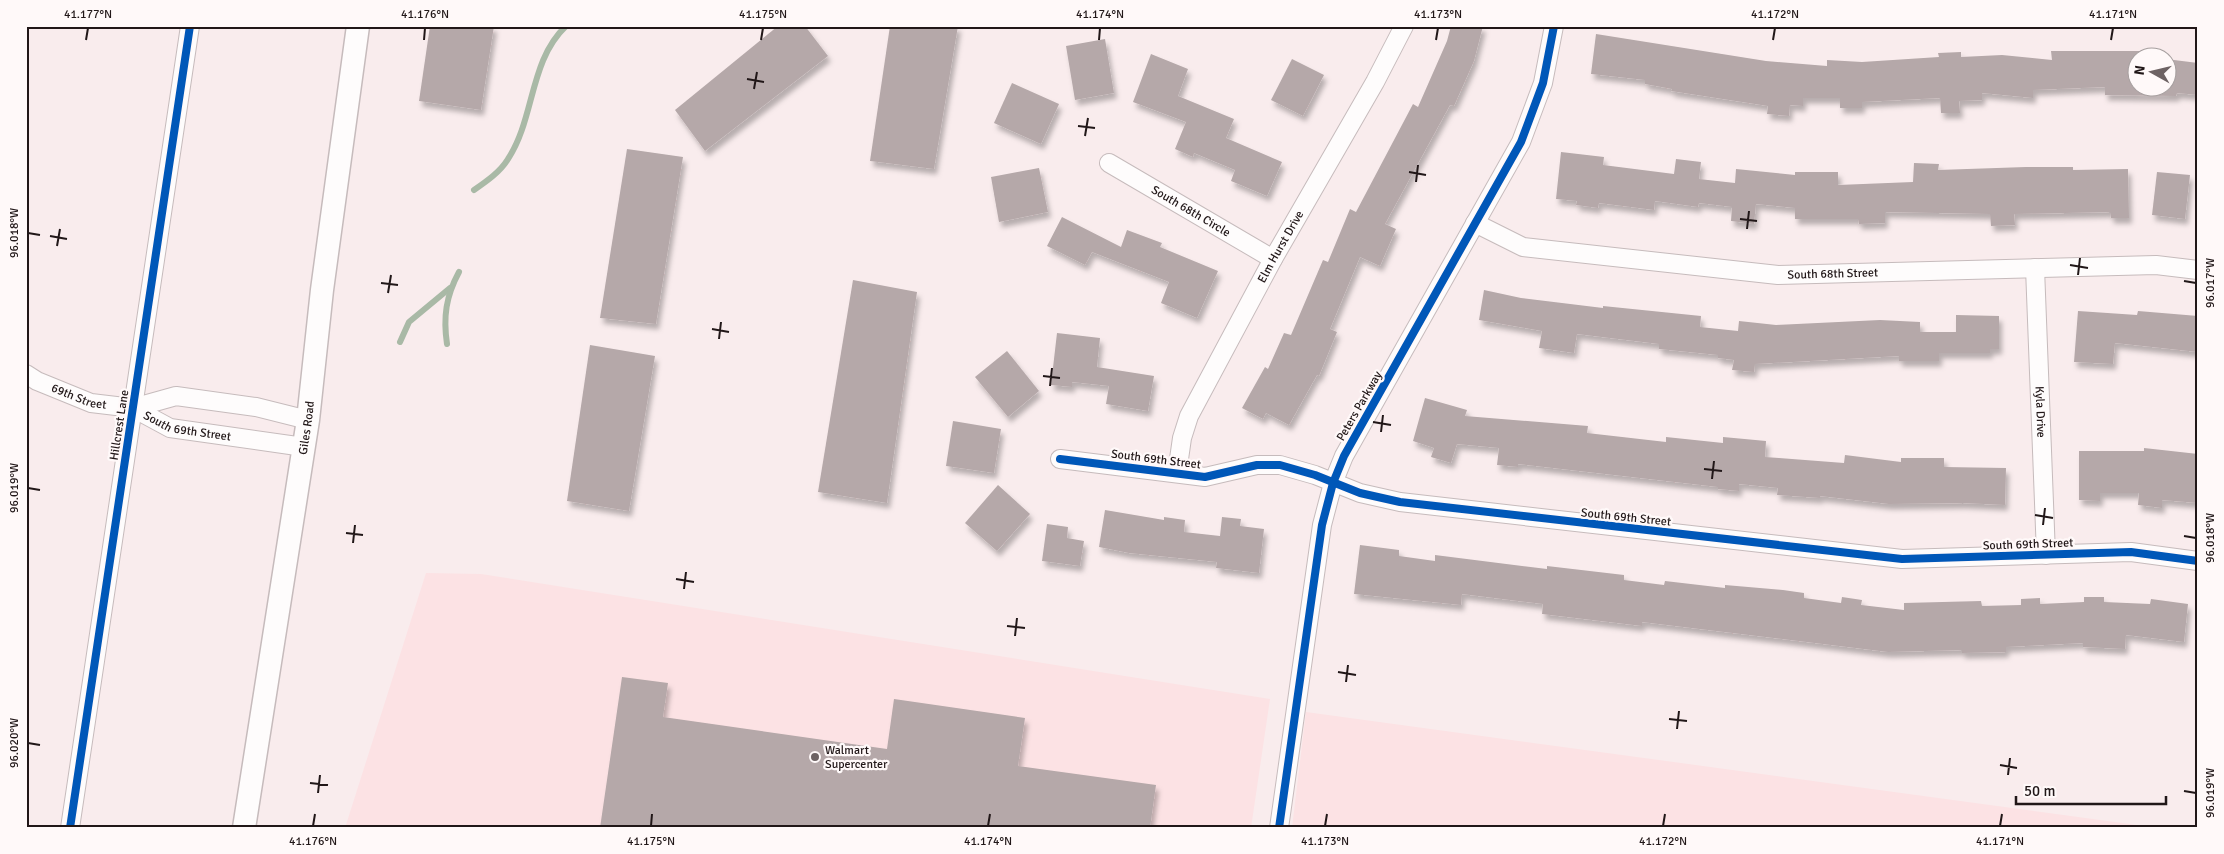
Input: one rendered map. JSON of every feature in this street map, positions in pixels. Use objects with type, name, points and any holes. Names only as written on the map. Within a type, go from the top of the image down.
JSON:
[{"type":"street","name":"Hillcrest Lane","points":[[70,828],[190,26]]},
{"type":"street","name":"Giles Road","points":[[244,828],[308,420],[322,290],[358,26]]},
{"type":"street","name":"Elm Hurst Drive","points":[[1177,473],[1182,438],[1189,416],[1273,259],[1375,82],[1404,26]]},
{"type":"street","name":"Peters Parkway","points":[[1279,828],[1322,525],[1333,483],[1344,456],[1520,142],[1543,84],[1554,26]]},
{"type":"street","name":"South 68th Circle","points":[[1109,163],[1273,259]]},
{"type":"street","name":"South 68th Street","points":[[1475,223],[1523,247],[1778,275],[2156,265],[2198,270]]},
{"type":"street","name":"Kyla Drive","points":[[2035,268],[2046,555]]},
{"type":"street","name":"69th Street","points":[[26,374],[37,381],[91,403],[133,408]]},
{"type":"street","name":"South 69th Street","points":[[133,408],[176,396],[256,407],[308,420]]},
{"type":"street","name":"South 69th Street","points":[[133,408],[170,428],[304,447]]},
{"type":"street","name":"South 69th Street","points":[[1060,459],[1205,477],[1268,464],[1292,468],[1381,499],[1400,502],[1902,559],[2131,552],[2198,561]]},
{"type":"shaded area","points":[[426,573],[481,574],[1270,699],[1251,828],[345,828]]},
{"type":"shaded area","points":[[1306,712],[2159,828],[1292,828]]},
{"type":"building","points":[[430,26],[494,26],[481,110],[419,101]]},
{"type":"building","points":[[778,26],[805,26],[828,56],[705,151],[675,110]]},
{"type":"building","points":[[890,26],[958,26],[934,169],[870,161]]},
{"type":"building","points":[[1451,26],[1483,26],[1474,61],[1454,106],[1450,105],[1385,224],[1396,229],[1380,266],[1360,257],[1330,329],[1337,332],[1319,376],[1317,375],[1289,425],[1266,413],[1263,419],[1242,408],[1265,367],[1268,369],[1284,333],[1291,335],[1323,260],[1328,262],[1350,209],[1356,212],[1413,104],[1418,107],[1447,41]]},
{"type":"building","points":[[1596,34],[1766,61],[1827,66],[1827,60],[1862,62],[1939,57],[1938,53],[1961,52],[1961,57],[2002,55],[2052,60],[2051,51],[2126,51],[2126,95],[2105,95],[2105,87],[2033,90],[2033,98],[1982,93],[1982,100],[1959,101],[1960,113],[1941,113],[1940,98],[1862,102],[1862,108],[1840,108],[1840,98],[1803,98],[1803,106],[1790,105],[1789,116],[1767,114],[1768,106],[1671,91],[1672,89],[1645,84],[1645,80],[1591,74]]},
{"type":"building","points":[[1105,39],[1114,93],[1075,100],[1066,46]]},
{"type":"building","points":[[1151,54],[1188,69],[1178,96],[1234,119],[1226,138],[1282,162],[1267,196],[1231,181],[1235,170],[1194,153],[1193,157],[1175,149],[1186,122],[1133,102]]},
{"type":"building","points":[[1292,59],[1324,75],[1303,116],[1271,100]]},
{"type":"building","points":[[2176,60],[2198,63],[2198,95],[2177,93],[2176,96]]},
{"type":"building","points":[[1012,83],[1059,104],[1041,144],[994,123]]},
{"type":"building","points":[[627,149],[683,157],[656,324],[600,318]]},
{"type":"building","points":[[1561,152],[1604,157],[1603,165],[1674,174],[1676,159],[1701,162],[1699,179],[1735,183],[1736,169],[1795,175],[1795,172],[1838,172],[1838,185],[1913,182],[1914,163],[1939,164],[1938,170],[2026,167],[2073,167],[2073,170],[2128,169],[2129,218],[2111,218],[2110,212],[2014,214],[2015,225],[1991,226],[1990,214],[1885,212],[1885,223],[1859,224],[1858,219],[1795,219],[1795,208],[1756,204],[1754,224],[1731,221],[1732,207],[1699,203],[1698,207],[1655,201],[1654,210],[1599,203],[1598,208],[1576,205],[1577,201],[1556,199]]},
{"type":"building","points":[[1039,168],[1048,212],[999,222],[991,177]]},
{"type":"building","points":[[2157,172],[2190,175],[2185,219],[2152,215]]},
{"type":"building","points":[[1062,217],[1121,247],[1127,230],[1162,243],[1160,247],[1218,271],[1197,318],[1161,303],[1169,282],[1092,252],[1085,265],[1047,246]]},
{"type":"building","points":[[853,280],[917,292],[887,503],[818,492]]},
{"type":"building","points":[[1484,290],[1521,298],[1603,308],[1603,306],[1701,316],[1700,327],[1738,331],[1739,321],[1776,325],[1880,320],[1920,322],[1920,332],[1956,332],[1956,315],[1999,316],[1999,349],[1990,349],[1990,353],[1939,353],[1939,361],[1899,361],[1899,356],[1755,364],[1754,372],[1732,370],[1734,360],[1718,358],[1718,355],[1659,349],[1659,344],[1577,334],[1574,353],[1539,348],[1542,331],[1479,320]]},
{"type":"building","points":[[2078,311],[2137,315],[2138,311],[2198,316],[2198,352],[2115,343],[2113,364],[2074,362]]},
{"type":"building","points":[[1057,333],[1100,338],[1097,367],[1154,376],[1148,411],[1106,404],[1109,386],[1072,382],[1072,387],[1051,385]]},
{"type":"building","points":[[590,345],[655,356],[629,511],[567,501]]},
{"type":"building","points":[[1007,351],[1039,391],[1008,417],[975,377]]},
{"type":"building","points":[[1425,398],[1467,410],[1465,416],[1588,426],[1587,433],[1666,442],[1666,437],[1723,443],[1723,437],[1766,441],[1765,457],[1844,463],[1845,455],[1901,462],[1901,458],[1944,458],[1944,467],[2006,468],[2005,505],[1963,503],[1889,504],[1820,496],[1820,498],[1777,495],[1778,488],[1739,484],[1739,491],[1518,464],[1518,467],[1497,465],[1499,448],[1457,444],[1451,463],[1431,457],[1434,448],[1413,441]]},
{"type":"building","points":[[953,421],[1001,429],[994,473],[946,466]]},
{"type":"building","points":[[2144,448],[2198,454],[2198,503],[2162,500],[2162,508],[2138,505],[2139,493],[2100,493],[2100,501],[2079,500],[2079,451],[2144,451]]},
{"type":"building","points":[[998,485],[1030,514],[997,551],[965,523]]},
{"type":"building","points":[[1105,510],[1164,520],[1164,517],[1185,520],[1184,532],[1220,536],[1222,517],[1241,519],[1240,526],[1264,529],[1259,573],[1216,568],[1217,562],[1129,553],[1099,547]]},
{"type":"building","points":[[1047,524],[1068,527],[1067,538],[1084,541],[1080,566],[1042,561]]},
{"type":"building","points":[[1360,545],[1399,550],[1399,556],[1435,561],[1435,555],[1547,569],[1547,566],[1624,575],[1624,580],[1664,585],[1665,581],[1725,588],[1725,585],[1783,590],[1804,593],[1804,598],[1841,603],[1842,597],[1862,600],[1861,605],[1904,610],[1904,603],[1981,601],[1982,606],[2021,605],[2021,599],[2040,598],[2040,604],[2084,602],[2084,597],[2104,597],[2104,602],[2150,604],[2151,599],[2188,604],[2184,642],[2126,635],[2125,649],[2083,647],[2083,643],[2006,647],[2006,652],[1962,653],[1962,650],[1888,652],[1642,622],[1642,626],[1542,614],[1543,604],[1462,594],[1461,605],[1354,594]]},
{"type":"building","name":"Walmart Supercenter","points":[[622,677],[668,683],[663,717],[887,749],[894,699],[1025,718],[1018,766],[1156,785],[1150,828],[600,828]]},
{"type":"waterway","points":[[474,190],[505,164],[517,143],[545,56],[554,40],[566,26]]},
{"type":"waterway","points":[[447,344],[445,325],[448,298],[459,272]]},
{"type":"waterway","points":[[400,342],[409,322],[450,288]]},
{"type":"cycle path","points":[[70,828],[190,26]]},
{"type":"cycle path","points":[[1279,828],[1322,525],[1333,483],[1344,456],[1521,142],[1543,83],[1554,26]]},
{"type":"cycle path","points":[[1060,459],[1205,477],[1257,465],[1280,465],[1315,475],[1360,493],[1400,502],[1902,559],[2131,552],[2198,561]]},
{"type":"place","name":"Walmart Supercenter","points":[[815,757]]}]
